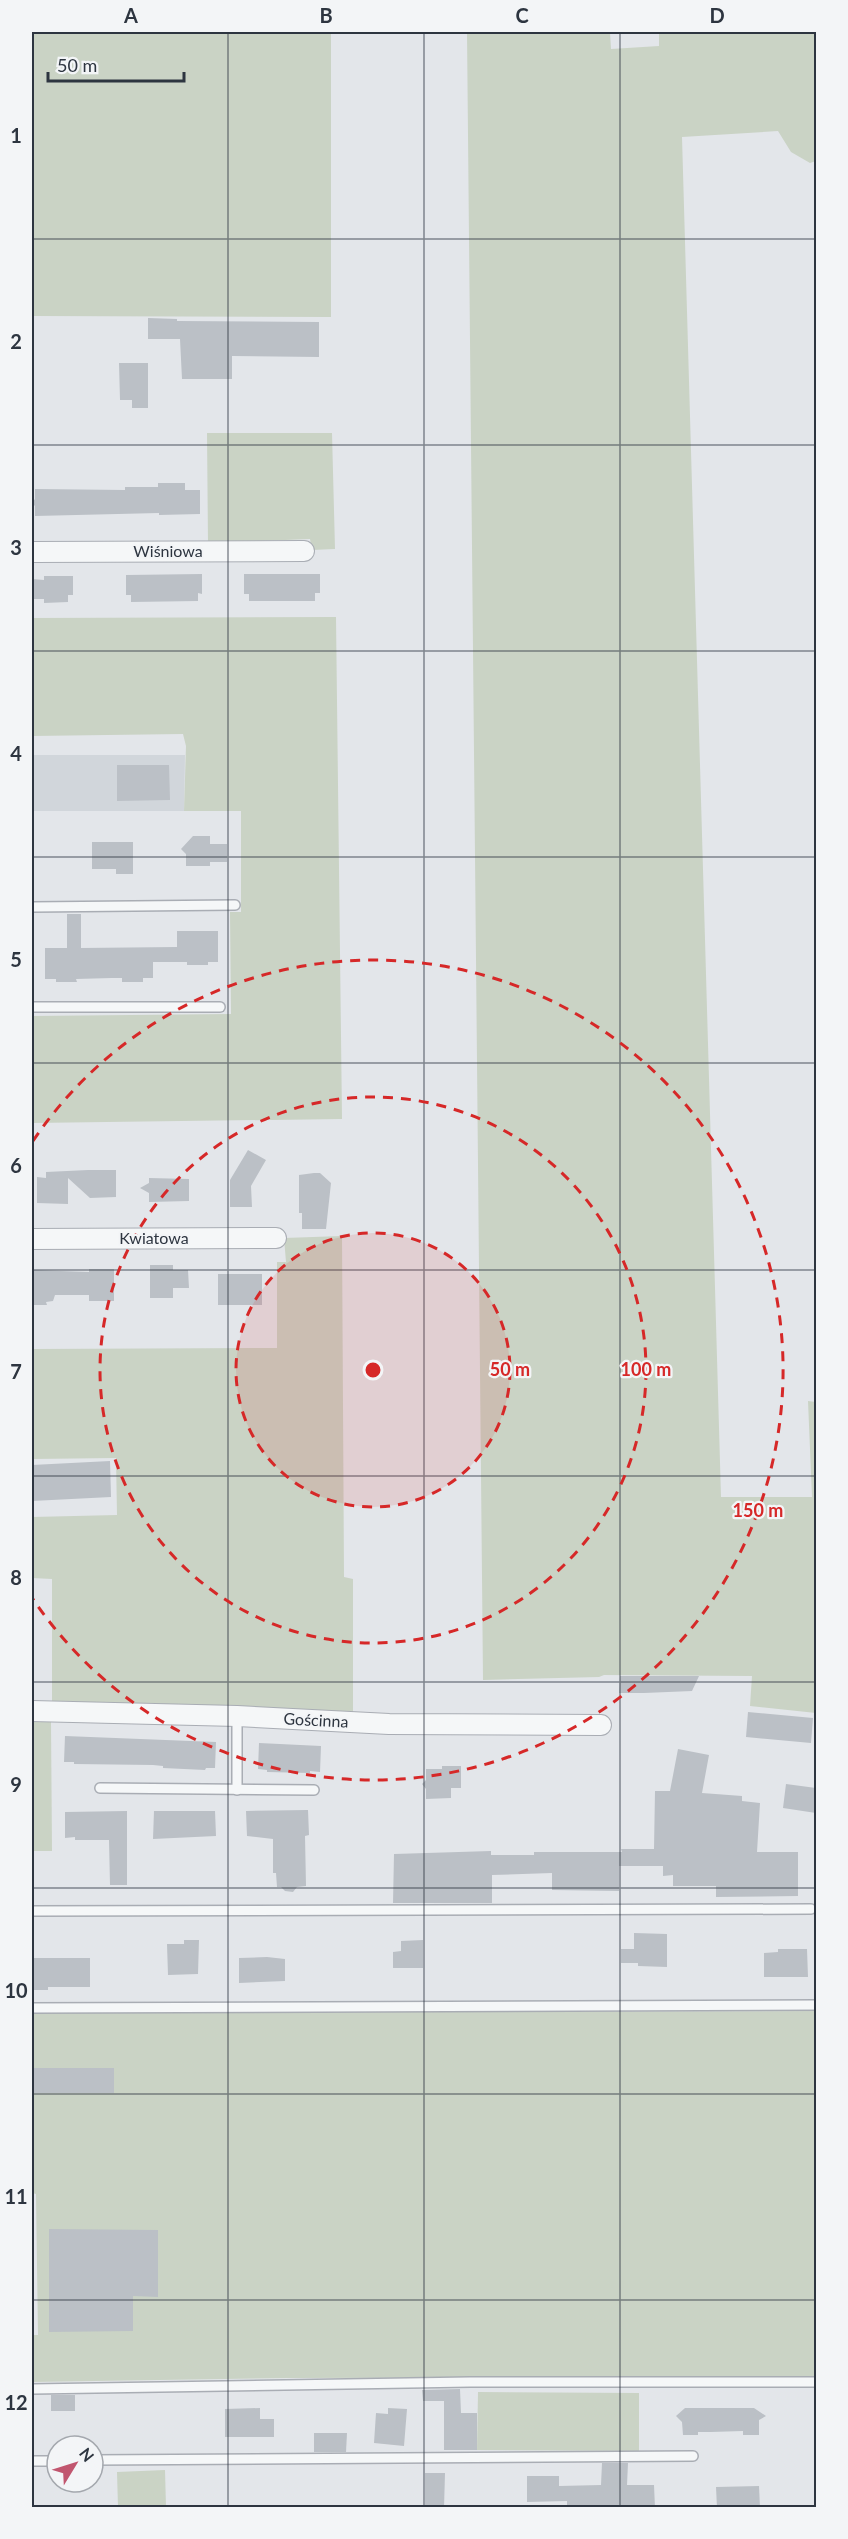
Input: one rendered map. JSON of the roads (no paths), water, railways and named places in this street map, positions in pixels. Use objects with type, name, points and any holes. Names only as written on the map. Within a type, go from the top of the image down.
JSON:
[{"type":"street","name":"Wiśniowa","points":[[32,552],[304,551]]},
{"type":"street","name":"Kwiatowa","points":[[32,1239],[276,1238]]},
{"type":"street","name":"Gościnna","points":[[32,1711],[237,1716],[389,1724],[601,1725]]},
{"type":"lane","points":[[32,907],[235,905]]},
{"type":"lane","points":[[32,1007],[220,1007]]},
{"type":"lane","points":[[237,1716],[237,1790]]},
{"type":"lane","points":[[100,1788],[314,1790]]},
{"type":"lane","points":[[32,1911],[811,1909]]},
{"type":"lane","points":[[32,2008],[816,2005]]},
{"type":"lane","points":[[32,2389],[470,2382],[816,2382]]},
{"type":"lane","points":[[105,2460],[693,2456]]}]
